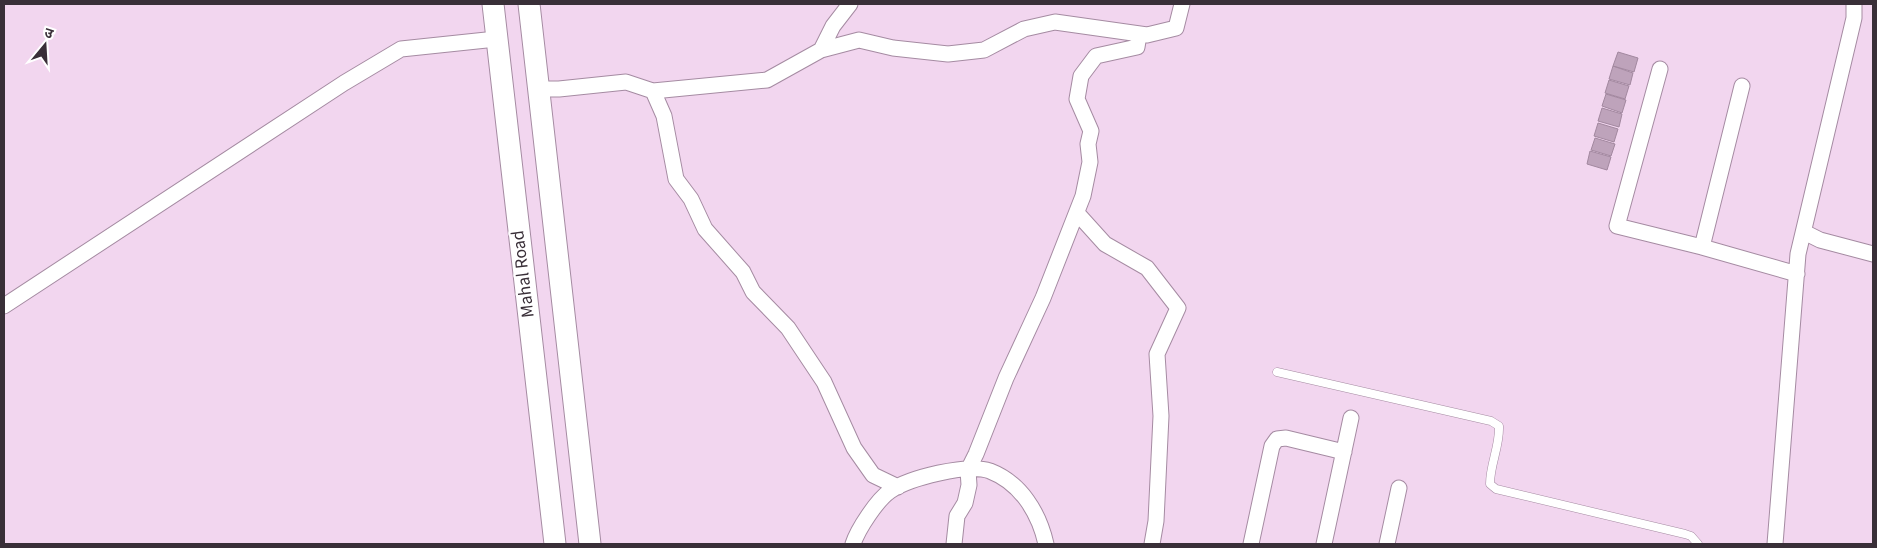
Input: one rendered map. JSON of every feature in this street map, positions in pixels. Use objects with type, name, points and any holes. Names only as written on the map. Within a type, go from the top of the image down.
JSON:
[{"type":"main road","name":"Mahal Road","points":[[493,4],[555,544]]},
{"type":"main road","name":"Mahal Road","points":[[529,4],[537,89],[590,544]]},
{"type":"street","points":[[821,50],[833,26],[850,4]]},
{"type":"street","points":[[537,89],[559,89],[626,82],[653,91],[767,80],[821,50],[859,40],[893,48],[948,54],[984,50],[1024,29],[1055,22],[1147,36],[1176,28],[1182,4]]},
{"type":"street","points":[[1775,544],[1798,254],[1854,18],[1854,4]]},
{"type":"street","points":[[954,544],[957,516],[965,503],[969,485],[968,470],[1006,378],[1043,298],[1077,213],[1090,162],[1088,144],[1090,131],[1077,99],[1081,76],[1096,56],[1136,48],[1139,35]]},
{"type":"street","points":[[4,306],[319,99],[401,49],[496,39]]},
{"type":"street","points":[[1660,69],[1617,226],[1702,247],[1796,274]]},
{"type":"street","points":[[1702,247],[1742,86]]},
{"type":"street","points":[[653,91],[664,116],[676,178],[691,200],[705,229],[743,272],[754,292],[788,328],[808,357],[824,382],[854,448],[873,475],[898,487]]},
{"type":"street","points":[[1077,213],[1105,244],[1148,268],[1178,308],[1157,354],[1161,416],[1156,521],[1152,544]]},
{"type":"street","points":[[1804,232],[1820,240],[1873,254]]},
{"type":"street","points":[[1324,544],[1351,418]]},
{"type":"street","points":[[1251,544],[1272,446],[1276,439],[1286,438],[1344,452]]},
{"type":"street","points":[[853,544],[866,519],[888,492],[943,471],[968,470],[989,471],[1020,490],[1035,514],[1046,544]]},
{"type":"street","points":[[1388,544],[1399,488]]},
{"type":"lane","points":[[1277,372],[1492,421],[1499,426],[1490,475],[1490,484],[1496,489],[1685,534],[1692,536],[1698,544]]},
{"type":"building","points":[[1618,52],[1638,58],[1634,72],[1613,66]]},
{"type":"building","points":[[1613,66],[1633,73],[1630,85],[1609,79]]},
{"type":"building","points":[[1609,80],[1629,86],[1625,99],[1605,93]]},
{"type":"building","points":[[1606,94],[1626,100],[1622,113],[1602,106]]},
{"type":"building","points":[[1602,108],[1622,114],[1619,127],[1598,121]]},
{"type":"building","points":[[1598,123],[1618,129],[1614,142],[1594,136]]},
{"type":"building","points":[[1595,138],[1615,144],[1611,156],[1591,150]]},
{"type":"building","points":[[1590,151],[1611,157],[1607,170],[1587,164]]}]
